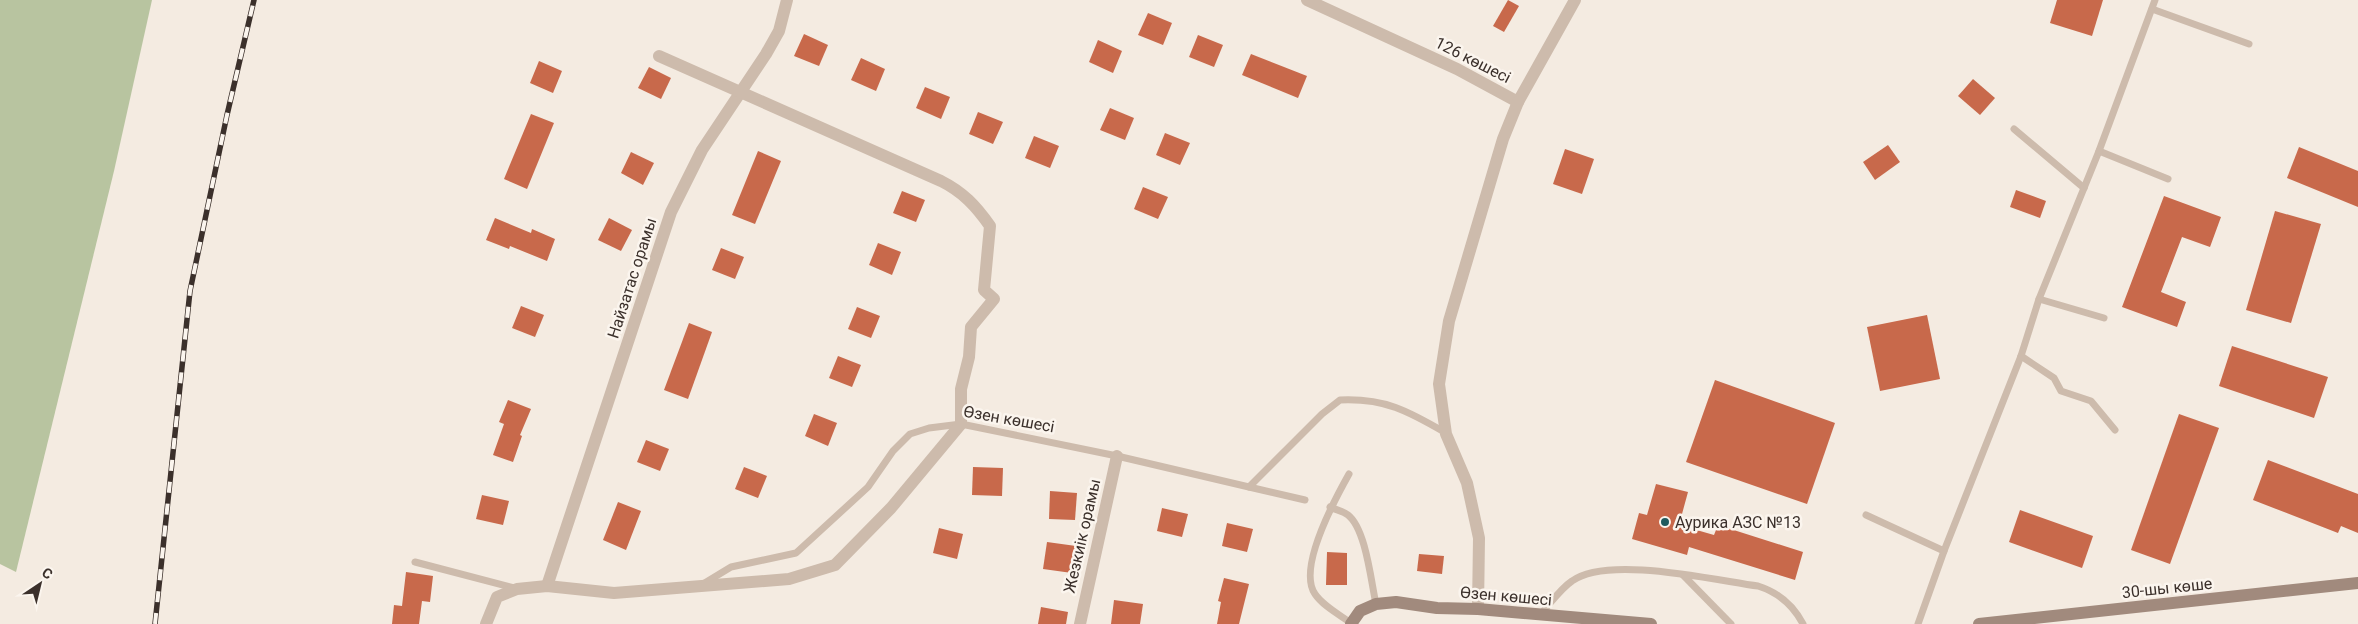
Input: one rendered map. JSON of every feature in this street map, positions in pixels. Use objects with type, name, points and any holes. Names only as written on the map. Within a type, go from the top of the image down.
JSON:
[{"type":"main road","name":"30-шы көше","points":[[1979,624],[2358,583]]},
{"type":"main road","name":"Өзен көшесі","points":[[1351,624],[1360,611],[1376,604],[1396,602],[1437,608],[1478,609],[1540,615],[1575,621],[1650,624]]},
{"type":"street","name":"Найзатас орамы","points":[[547,586],[671,212],[702,150],[779,31],[786,0]]},
{"type":"street","name":"126 көшесі","points":[[1307,0],[1457,68],[1518,102],[1575,0]]},
{"type":"street","points":[[486,624],[497,597],[516,589],[547,586],[614,593],[789,579],[835,565],[890,508],[961,424],[961,390],[969,357],[971,327],[994,299],[984,290],[990,226],[974,204],[958,190],[660,56]]},
{"type":"street","points":[[1478,609],[1479,538],[1468,483],[1446,434],[1439,384],[1450,321],[1503,139],[1518,102]]},
{"type":"street","name":"Жезкиік орамы","points":[[1080,624],[1117,456]]},
{"type":"lane","points":[[1918,624],[1944,551],[2021,356],[2039,299],[2099,151],[2155,0]]},
{"type":"lane","points":[[2152,9],[2249,44]]},
{"type":"lane","points":[[2014,128],[2084,188]]},
{"type":"lane","points":[[2099,151],[2168,179]]},
{"type":"lane","points":[[2039,299],[2104,318]]},
{"type":"lane","points":[[2021,356],[2054,378],[2061,391],[2091,401],[2115,430]]},
{"type":"lane","points":[[1249,486],[1322,414],[1340,400],[1381,402],[1409,412],[1446,434]]},
{"type":"lane","name":"Өзен көшесі","points":[[699,586],[717,573],[731,567],[796,553],[868,487],[893,450],[910,434],[929,428],[961,424],[1117,456],[1305,500]]},
{"type":"lane","points":[[1349,474],[1330,507],[1309,570],[1310,585],[1315,595],[1351,624]]},
{"type":"lane","points":[[1330,507],[1348,515],[1356,524],[1362,539],[1376,604]]},
{"type":"lane","points":[[1866,515],[1944,551]]},
{"type":"lane","points":[[415,562],[516,589]]},
{"type":"lane","points":[[1540,615],[1572,581],[1591,571],[1617,568],[1683,575],[1758,586],[1772,590],[1789,604],[1803,624]]},
{"type":"lane","points":[[1683,575],[1731,624]]},
{"type":"green space","points":[[0,0],[152,0],[114,171],[16,572],[0,564]]},
{"type":"building","points":[[1508,0],[1519,6],[1504,32],[1493,26]]},
{"type":"building","points":[[2057,0],[2103,0],[2092,36],[2050,23]]},
{"type":"building","points":[[1148,13],[1172,23],[1163,45],[1138,35]]},
{"type":"building","points":[[804,34],[828,45],[819,66],[794,56]]},
{"type":"building","points":[[1198,35],[1223,45],[1214,67],[1189,57]]},
{"type":"building","points":[[1098,40],[1122,51],[1113,73],[1089,62]]},
{"type":"building","points":[[1251,54],[1307,76],[1298,98],[1242,75]]},
{"type":"building","points":[[861,58],[885,69],[876,91],[851,80]]},
{"type":"building","points":[[539,61],[562,71],[553,93],[530,83]]},
{"type":"building","points":[[649,67],[671,78],[661,99],[638,88]]},
{"type":"building","points":[[1973,79],[1995,98],[1980,115],[1958,96]]},
{"type":"building","points":[[925,87],[950,97],[941,119],[916,108]]},
{"type":"building","points":[[1110,108],[1134,118],[1125,140],[1100,130]]},
{"type":"building","points":[[978,112],[1003,122],[993,144],[969,134]]},
{"type":"building","points":[[531,114],[554,123],[527,189],[504,179]]},
{"type":"building","points":[[1165,133],[1190,143],[1180,165],[1156,155]]},
{"type":"building","points":[[1034,136],[1059,146],[1050,168],[1025,158]]},
{"type":"building","points":[[1888,145],[1900,162],[1875,180],[1863,162]]},
{"type":"building","points":[[2299,147],[2358,171],[2358,207],[2287,178]]},
{"type":"building","points":[[1565,149],[1594,159],[1582,194],[1553,184]]},
{"type":"building","points":[[758,151],[781,161],[755,224],[732,215]]},
{"type":"building","points":[[631,152],[654,163],[643,185],[621,173]]},
{"type":"building","points":[[1143,187],[1168,197],[1158,219],[1134,209]]},
{"type":"building","points":[[2016,190],[2046,201],[2040,218],[2010,207]]},
{"type":"building","points":[[902,191],[925,200],[916,222],[893,213]]},
{"type":"building","points":[[2164,196],[2221,217],[2210,247],[2182,237],[2161,292],[2186,302],[2177,327],[2122,307]]},
{"type":"building","points":[[2275,211],[2321,224],[2291,323],[2246,310]]},
{"type":"building","points":[[495,218],[531,233],[532,229],[555,239],[547,261],[510,246],[509,249],[486,240]]},
{"type":"building","points":[[609,218],[632,230],[621,251],[598,240]]},
{"type":"building","points":[[878,243],[901,252],[892,275],[869,265]]},
{"type":"building","points":[[721,248],[744,257],[735,279],[712,270]]},
{"type":"building","points":[[521,306],[544,315],[535,337],[512,328]]},
{"type":"building","points":[[857,307],[880,316],[871,338],[848,329]]},
{"type":"building","points":[[1927,315],[1940,379],[1880,391],[1867,327]]},
{"type":"building","points":[[689,323],[712,332],[688,399],[664,390]]},
{"type":"building","points":[[2232,346],[2328,377],[2314,418],[2219,386]]},
{"type":"building","points":[[838,356],[861,365],[852,387],[829,378]]},
{"type":"building","points":[[1715,380],[1835,423],[1807,504],[1686,462]]},
{"type":"building","points":[[508,400],[531,409],[520,435],[522,436],[513,462],[493,455],[504,424],[499,422]]},
{"type":"building","points":[[814,414],[837,423],[828,446],[805,436]]},
{"type":"building","points":[[2179,414],[2219,428],[2170,564],[2131,550]]},
{"type":"building","points":[[646,440],[669,449],[660,471],[637,462]]},
{"type":"building","points":[[2268,460],[2358,494],[2358,533],[2341,526],[2338,533],[2253,500]]},
{"type":"building","points":[[744,467],[767,476],[758,498],[735,489]]},
{"type":"building","points":[[973,467],[1003,468],[1002,496],[972,495]]},
{"type":"building","points":[[1656,484],[1688,492],[1679,525],[1714,535],[1718,525],[1803,552],[1795,580],[1689,547],[1687,555],[1632,539],[1639,513],[1647,515]]},
{"type":"building","points":[[1050,491],[1077,493],[1075,520],[1049,519]]},
{"type":"building","points":[[482,495],[509,501],[503,525],[476,519]]},
{"type":"building","points":[[618,502],[641,511],[626,550],[603,540]]},
{"type":"building","points":[[1162,508],[1188,514],[1182,537],[1157,531]]},
{"type":"building","points":[[2020,510],[2093,536],[2082,568],[2009,542]]},
{"type":"building","points":[[1227,523],[1253,529],[1247,552],[1222,546]]},
{"type":"building","points":[[939,528],[963,534],[957,559],[933,553]]},
{"type":"building","points":[[1047,542],[1076,546],[1072,573],[1043,569]]},
{"type":"building","points":[[1327,552],[1347,553],[1347,585],[1326,585]]},
{"type":"building","points":[[1419,554],[1444,556],[1442,574],[1417,571]]},
{"type":"building","points":[[406,572],[433,576],[430,602],[422,601],[419,624],[392,624],[394,605],[402,606]]},
{"type":"building","points":[[1224,578],[1249,584],[1239,624],[1217,624],[1221,602],[1218,601]]},
{"type":"building","points":[[1114,600],[1143,604],[1140,624],[1111,624]]},
{"type":"building","points":[[1041,607],[1068,612],[1066,624],[1038,624]]},
{"type":"railway","points":[[155,624],[190,291],[227,115],[254,0]]},
{"type":"place","name":"Аурика АЗС №13","points":[[1665,522]]}]
